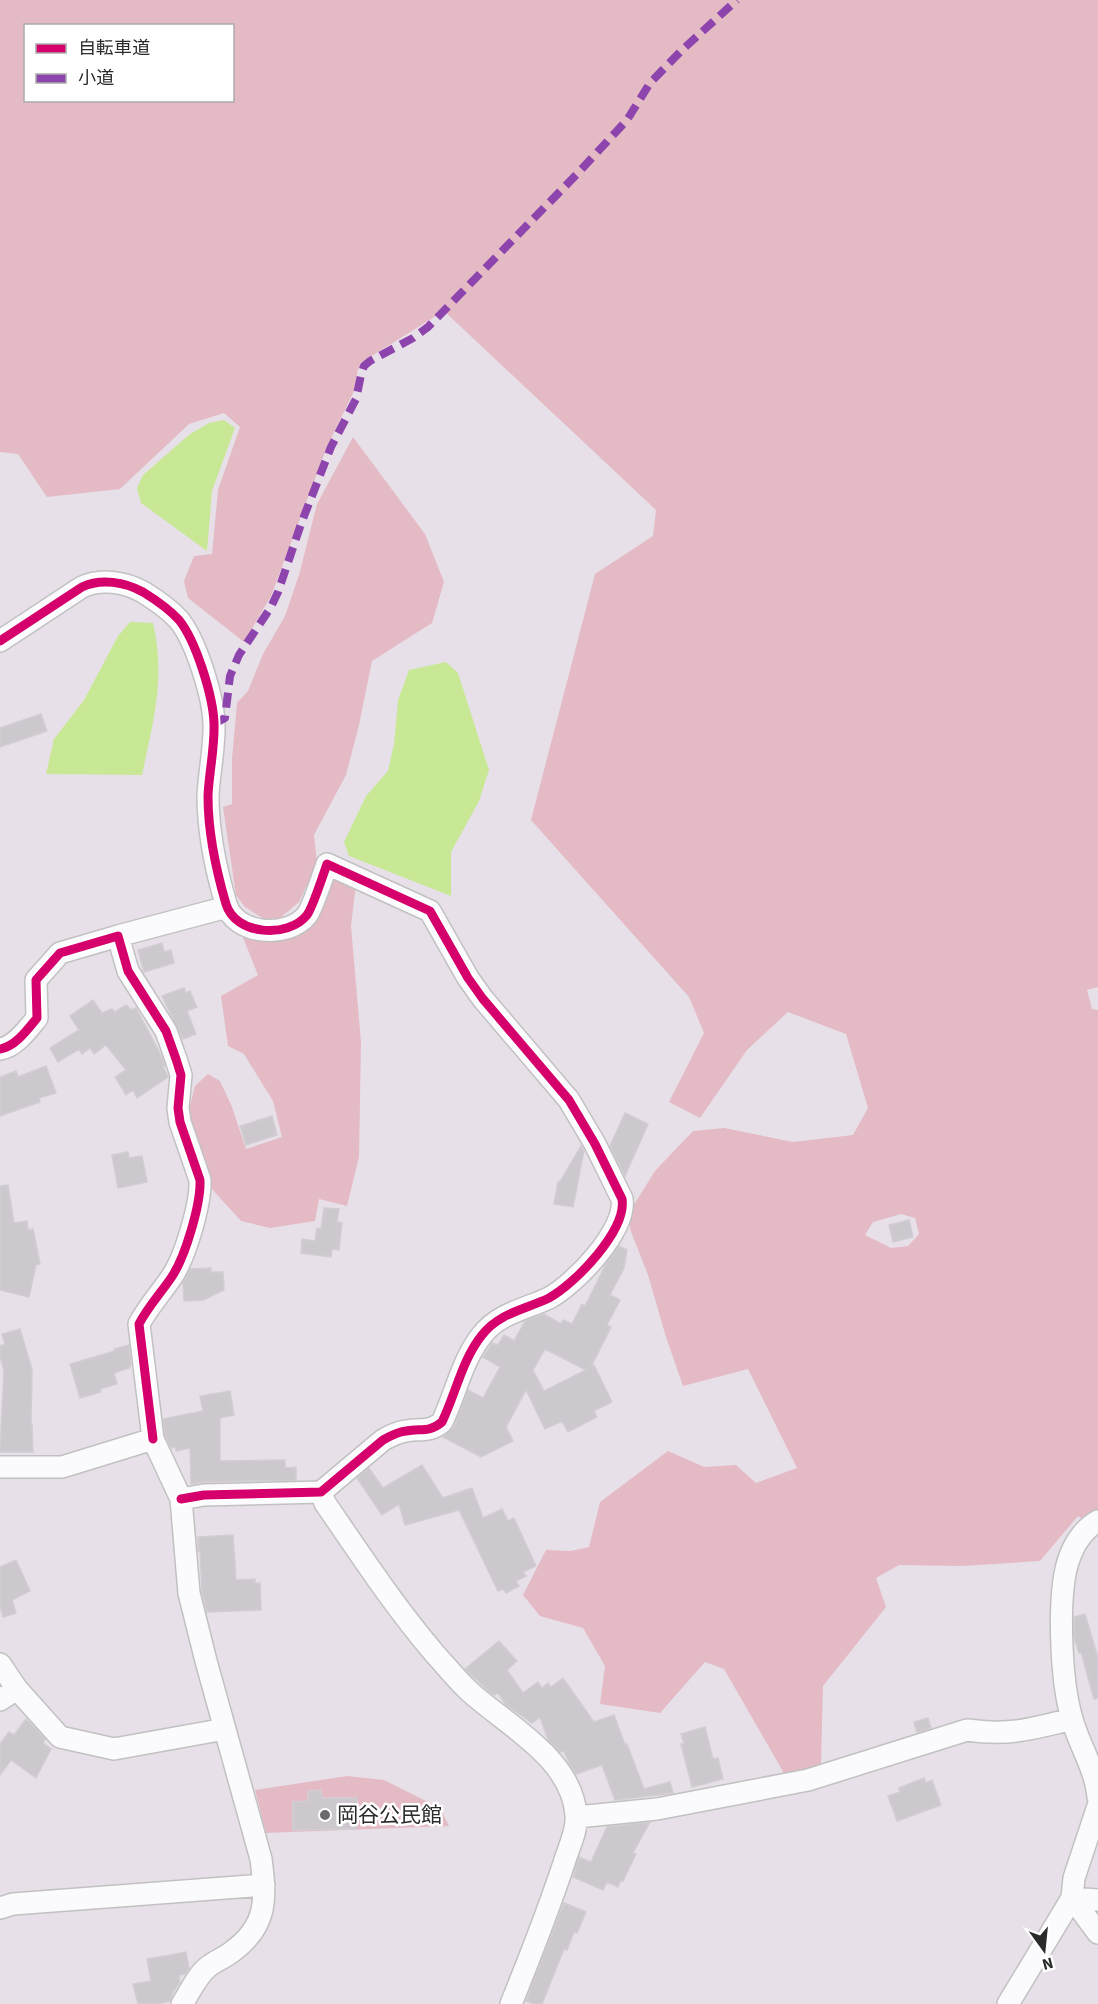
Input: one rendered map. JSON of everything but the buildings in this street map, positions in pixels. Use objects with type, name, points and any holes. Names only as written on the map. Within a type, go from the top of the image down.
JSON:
[{"type":"street","points":[[0,641],[92,582],[104,581],[137,589],[158,600],[179,620],[189,637],[210,698],[214,724],[208,797],[212,842],[227,907],[235,917],[251,928],[270,931],[288,928],[307,915],[327,864],[430,911],[468,978],[483,999],[568,1100],[595,1144],[622,1199],[623,1208],[620,1220],[604,1246],[580,1273],[549,1298],[498,1320],[483,1333],[468,1357],[442,1422],[435,1428],[407,1430],[393,1434],[321,1492],[204,1495],[181,1499]]},
{"type":"street","points":[[2,1044],[20,1037],[37,1018],[36,980],[60,953],[227,907]]},
{"type":"street","points":[[118,936],[128,971],[166,1031],[176,1059],[181,1075],[178,1108],[180,1122],[200,1180],[188,1239],[173,1276],[147,1309],[140,1324],[152,1435],[181,1499],[189,1593],[261,1858],[264,1885],[262,1915],[257,1927],[232,1953],[209,1966],[201,1974],[182,2004]]},
{"type":"street","points":[[0,1467],[62,1467],[152,1435]]},
{"type":"street","points":[[321,1492],[325,1503],[404,1617],[470,1692],[542,1751],[559,1771],[569,1788],[577,1817],[573,1836],[545,1921],[511,2004]]},
{"type":"street","points":[[1098,1521],[1079,1538],[1069,1557],[1062,1621],[1064,1680],[1072,1719],[1095,1780],[1098,1797]]},
{"type":"street","points":[[0,1664],[8,1695],[60,1737],[114,1749],[225,1729]]},
{"type":"street","points":[[577,1817],[657,1809],[808,1780],[967,1730],[989,1733],[1026,1731],[1072,1719]]},
{"type":"street","points":[[1008,2004],[1072,1898],[1074,1878],[1094,1836],[1098,1806]]},
{"type":"street","points":[[0,1908],[13,1904],[264,1885]]},
{"type":"street","points":[[1072,1898],[1098,1900]]},
{"type":"street","points":[[1072,1898],[1098,1933]]},
{"type":"shaded area","points":[[0,0],[1098,0],[1098,987],[1087,990],[1092,1009],[1098,1010],[1098,1531],[1078,1516],[1040,1561],[962,1566],[899,1565],[876,1578],[886,1607],[823,1686],[821,1765],[785,1775],[724,1669],[705,1662],[660,1713],[600,1704],[605,1666],[583,1628],[540,1616],[523,1595],[546,1550],[571,1551],[589,1547],[600,1502],[668,1451],[704,1467],[736,1465],[756,1483],[797,1468],[748,1369],[683,1386],[648,1275],[630,1229],[630,1211],[655,1171],[693,1131],[724,1128],[793,1142],[853,1135],[868,1108],[846,1034],[788,1012],[747,1050],[700,1118],[669,1102],[704,1033],[689,997],[531,820],[595,574],[653,536],[656,510],[444,311],[370,357],[358,369],[354,391],[327,447],[271,596],[244,642],[188,598],[184,581],[194,556],[212,554],[218,490],[240,427],[224,413],[189,424],[120,489],[47,497],[18,454],[0,452]],"holes":[[[901,1214],[915,1218],[919,1234],[908,1246],[891,1248],[865,1235],[873,1222]]]},
{"type":"shaded area","points":[[224,420],[235,428],[212,491],[207,551],[141,503],[137,488],[143,475],[190,434],[209,423]]},
{"type":"shaded area","points":[[353,437],[425,534],[444,582],[432,623],[372,661],[346,775],[314,835],[317,863],[299,902],[280,918],[264,919],[245,907],[236,895],[223,807],[232,804],[232,759],[237,703],[248,691],[263,654],[285,616],[299,575],[317,504]]},
{"type":"shaded area","points":[[130,622],[153,623],[157,643],[158,681],[154,718],[142,775],[46,774],[54,739],[84,700],[118,636]]},
{"type":"shaded area","points":[[446,662],[458,673],[489,770],[479,801],[451,852],[451,896],[349,856],[344,842],[366,796],[388,771],[394,744],[398,700],[409,670]]},
{"type":"shaded area","points":[[332,874],[356,884],[351,926],[361,1042],[359,1157],[347,1206],[319,1199],[315,1221],[270,1228],[241,1221],[211,1188],[188,1113],[195,1086],[208,1074],[220,1081],[232,1107],[246,1149],[282,1137],[273,1101],[244,1054],[228,1046],[221,996],[258,975],[242,935],[261,938],[291,937]]},
{"type":"shaded area","points":[[347,1776],[384,1780],[432,1804],[443,1814],[449,1826],[266,1833],[255,1790]]},
{"type":"marked path","points":[[214,724],[225,718],[230,676],[239,655],[271,607],[278,592],[331,447],[356,399],[364,366],[428,327],[627,120],[650,83],[737,0]]},
{"type":"cycle path","points":[[0,641],[89,584],[113,582],[136,589],[153,598],[171,612],[192,641],[213,712],[213,750],[208,796],[209,823],[219,878],[231,914],[240,922],[263,930],[288,928],[298,923],[309,911],[327,864],[430,911],[468,978],[483,999],[569,1100],[595,1144],[622,1199],[621,1212],[616,1226],[585,1269],[560,1291],[496,1321],[482,1335],[469,1355],[442,1422],[429,1429],[400,1432],[383,1440],[321,1492],[204,1495],[181,1499]]},
{"type":"cycle path","points":[[0,1049],[16,1041],[37,1018],[36,980],[60,953],[118,936],[128,971],[166,1031],[176,1059],[181,1075],[178,1108],[180,1122],[200,1180],[195,1216],[182,1258],[139,1324],[153,1439]]},
{"type":"place","name":"岡谷公民館","points":[[325,1815]]}]
